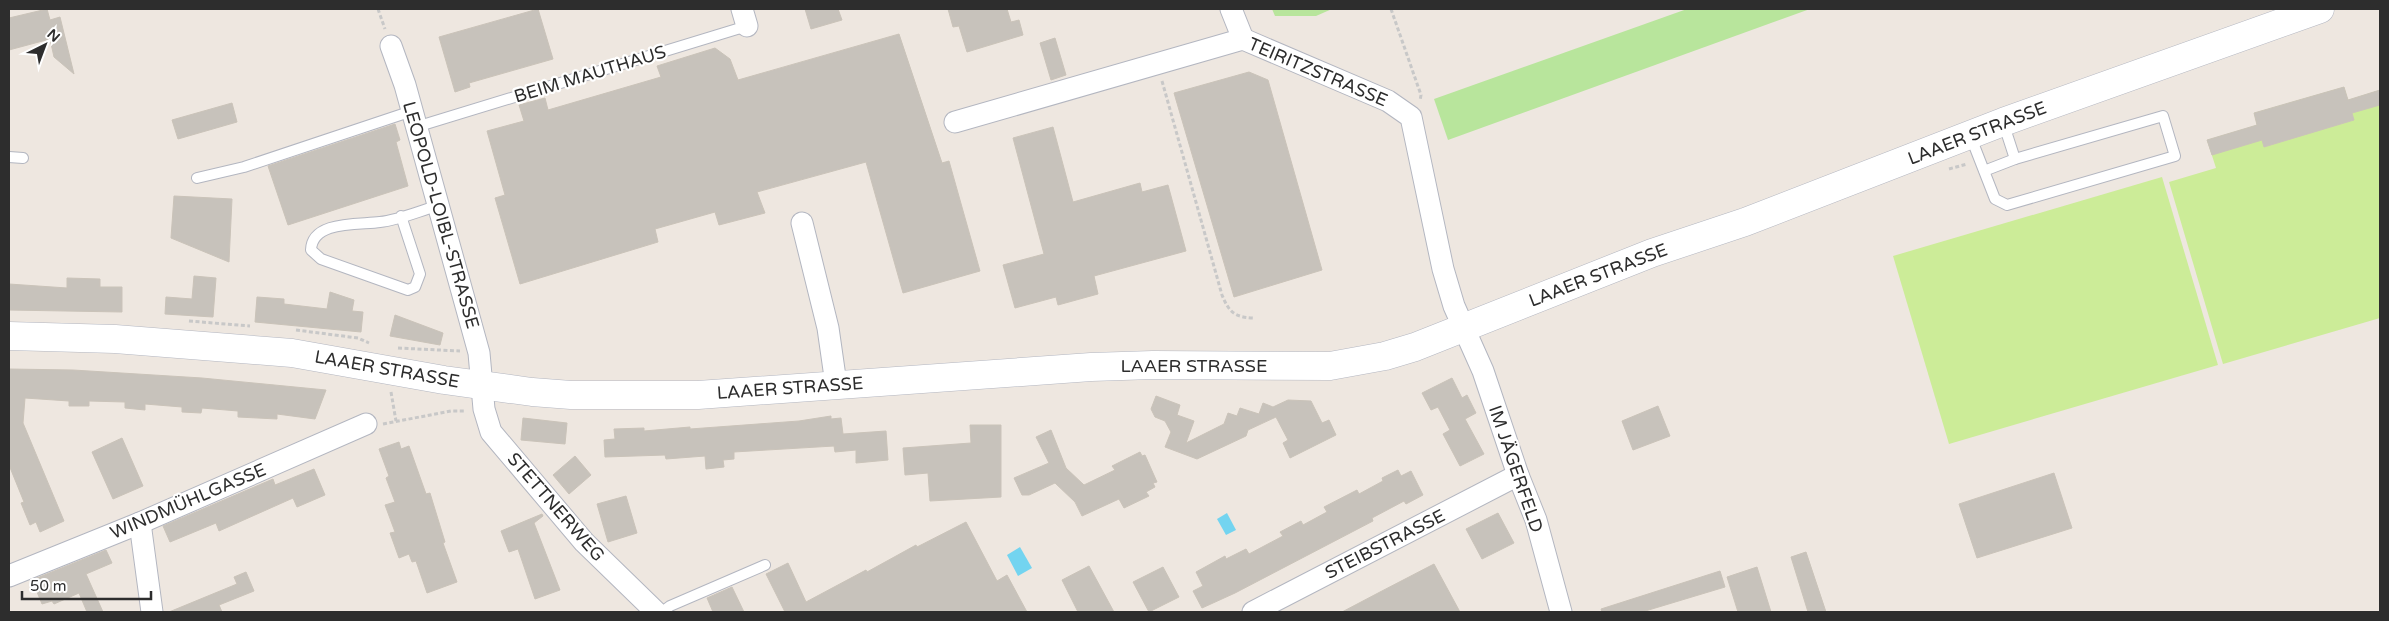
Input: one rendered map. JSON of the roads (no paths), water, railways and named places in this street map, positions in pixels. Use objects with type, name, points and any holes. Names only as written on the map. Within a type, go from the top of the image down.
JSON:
[{"type":"street","points":[[1231,9],[1243,38]]},
{"type":"street","name":"LAAER STRASSE","points":[[9,336],[115,339],[292,353],[392,371],[482,398],[571,395],[652,396],[1109,366],[1330,366],[1384,356],[1464,328],[1652,253],[1745,222],[1970,134],[2320,9]]},
{"type":"street","name":"TEIRITZSTRASSE","points":[[955,122],[1243,38],[1388,101],[1411,117],[1443,269],[1454,306],[1464,328]]},
{"type":"street","name":"LEOPOLD-LOIBL-STRASSE","points":[[391,46],[414,119],[479,353],[482,398]]},
{"type":"street","points":[[802,223],[828,328],[836,384]]},
{"type":"street","name":"IM JÄGERFELD","points":[[1464,328],[1483,371],[1518,475],[1536,520],[1561,612]]},
{"type":"street","name":"STETTNERWEG","points":[[482,398],[491,432],[578,534],[656,612]]},
{"type":"street","name":"WINDMÜHLGASSE","points":[[9,576],[140,523],[366,424]]},
{"type":"street","name":"STEIBSTRASSE","points":[[1252,612],[1518,475]]},
{"type":"street","points":[[140,523],[152,612]]},
{"type":"lane","name":"BEIM MAUTHAUS","points":[[197,178],[244,167],[414,119],[745,17]]},
{"type":"lane","points":[[1970,134],[1984,171],[1995,199],[2006,205],[2175,156],[2163,116],[2016,159],[1984,171]]},
{"type":"lane","points":[[2003,122],[2016,159]]},
{"type":"lane","points":[[9,157],[23,158]]},
{"type":"lane","points":[[401,216],[420,274],[415,287],[408,290],[320,259],[311,250],[311,242],[316,235],[346,223],[381,222],[401,216],[437,206]]},
{"type":"lane","points":[[662,612],[670,606],[765,565]]},
{"type":"water","points":[[1227,513],[1236,530],[1226,535],[1217,519]]},
{"type":"water","points":[[1020,547],[1032,568],[1018,576],[1007,555]]}]
